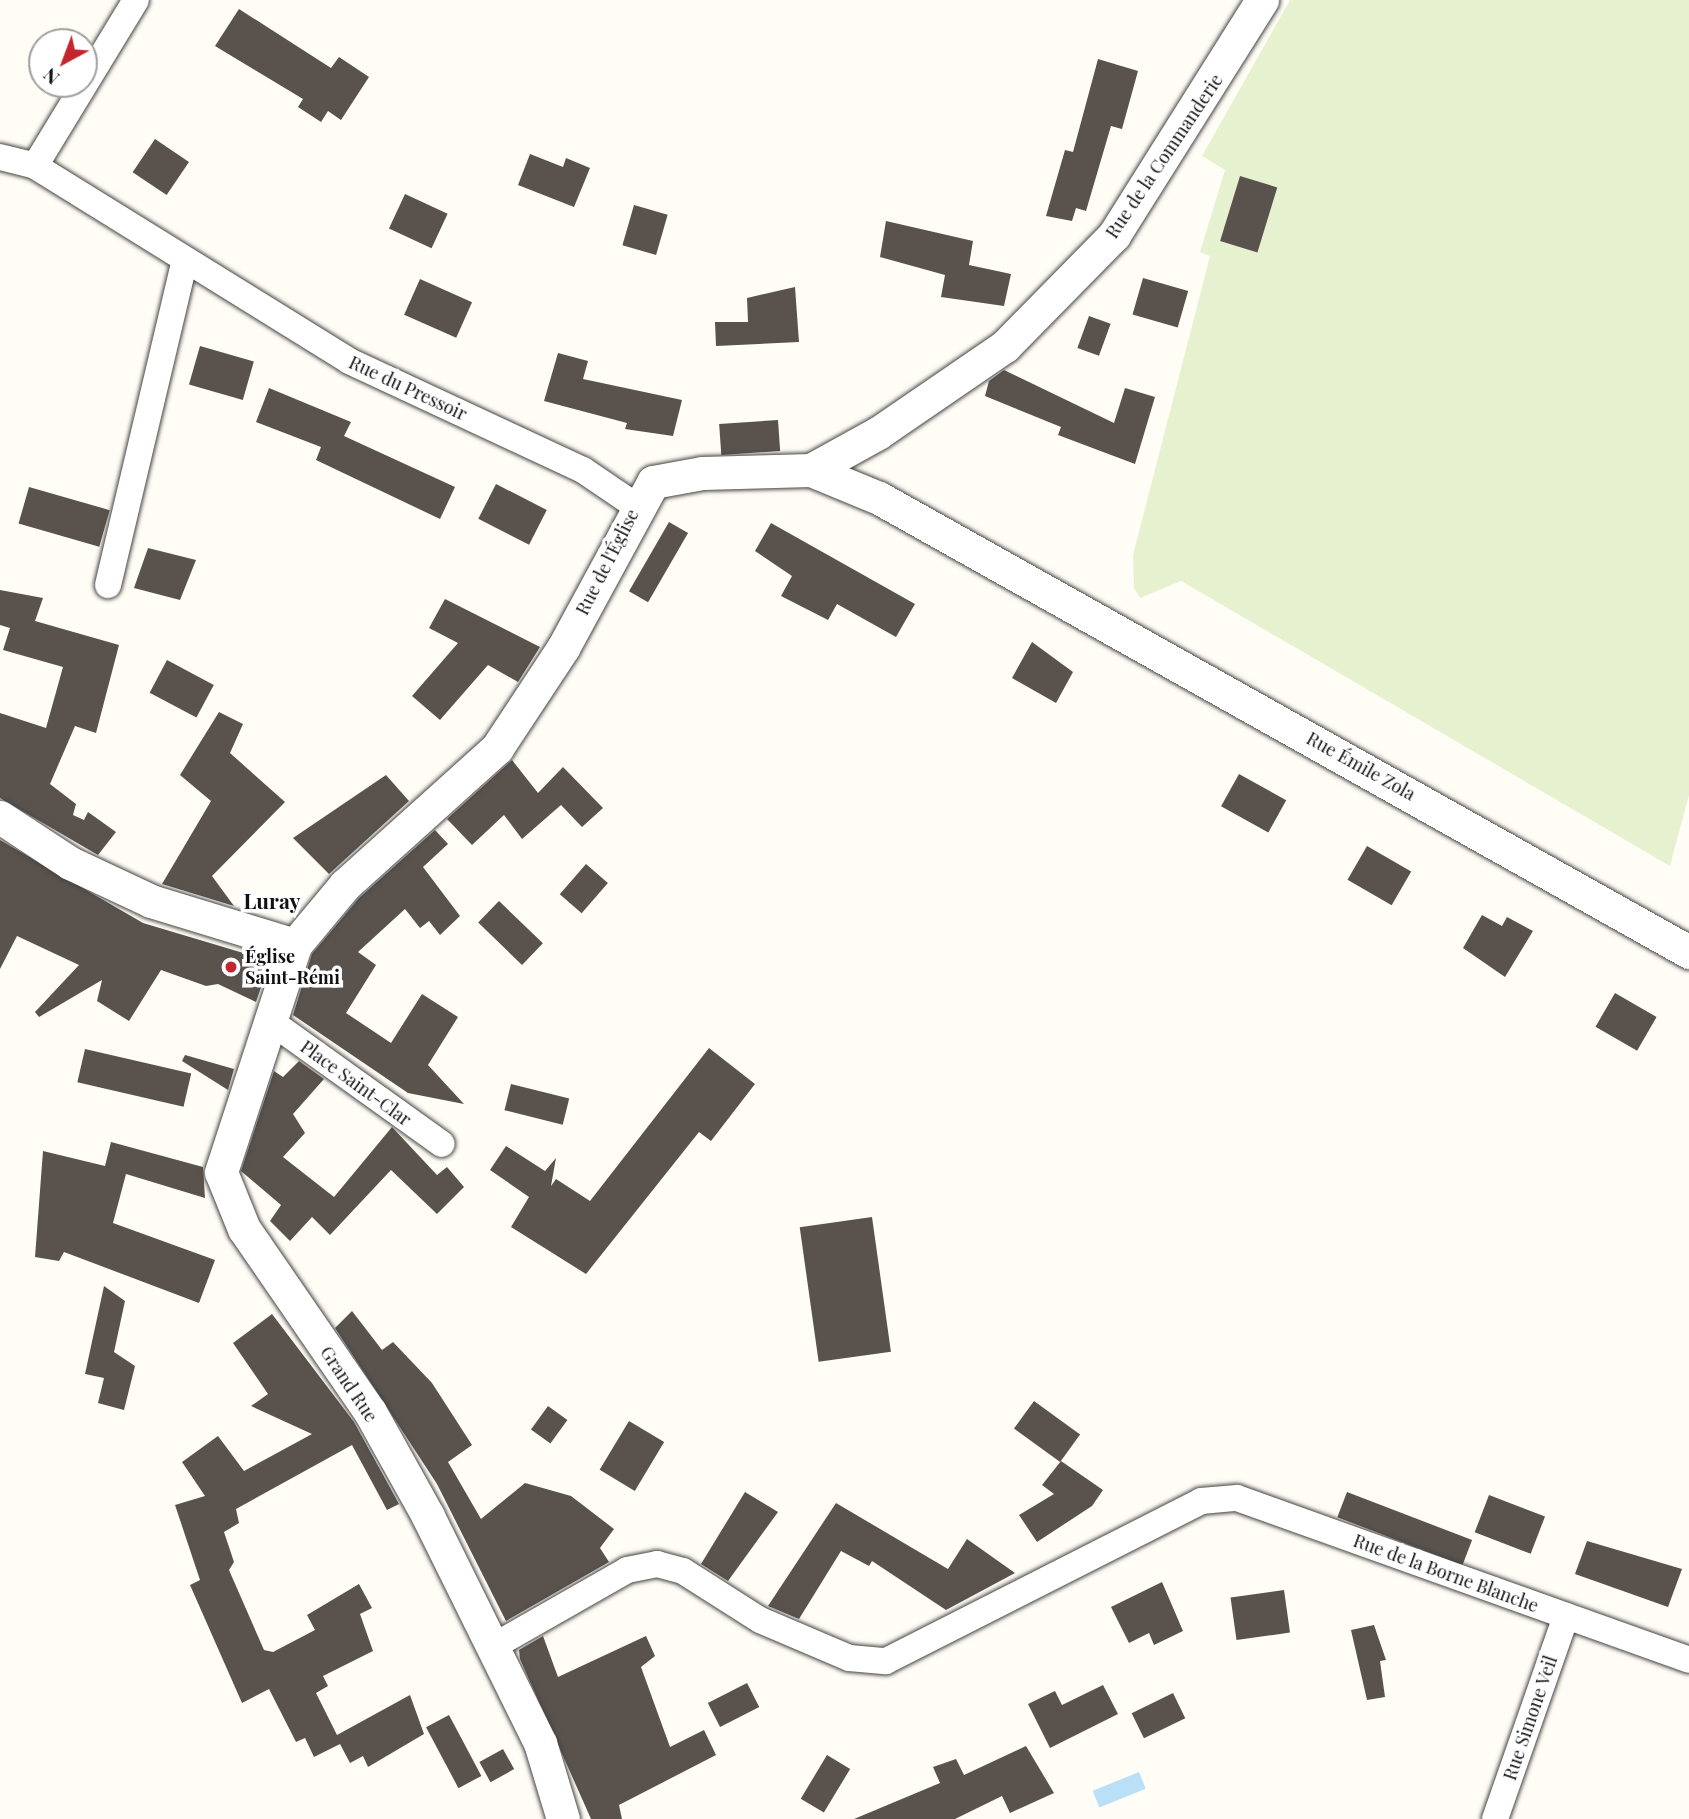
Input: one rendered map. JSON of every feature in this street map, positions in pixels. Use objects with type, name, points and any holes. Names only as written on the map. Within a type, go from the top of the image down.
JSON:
[{"type":"street","points":[[35,166],[135,0]]},
{"type":"street","name":"Rue de la Commanderie","points":[[811,470],[878,433],[1005,346],[1114,235],[1262,0]]},
{"type":"street","name":"Rue du Pressoir","points":[[0,157],[35,166],[349,361],[583,470],[636,506]]},
{"type":"street","points":[[108,585],[185,260]]},
{"type":"street","name":"Rue de l'Église","points":[[295,945],[345,885],[497,748],[563,648],[636,506],[653,482],[702,473],[811,470],[879,498],[1033,580]]},
{"type":"street","name":"Rue Émile Zola","points":[[1033,580],[1689,952]]},
{"type":"street","points":[[0,817],[71,863],[151,901],[295,945]]},
{"type":"street","name":"Grand Rue","points":[[295,945],[221,1172],[244,1229],[370,1412],[494,1646],[540,1744],[563,1819]]},
{"type":"street","name":"Place Saint-Clar","points":[[270,1021],[442,1144]]},
{"type":"street","name":"Rue de la Borne Blanche","points":[[494,1646],[626,1570],[657,1564],[683,1571],[760,1620],[849,1658],[886,1661],[1201,1501],[1237,1498],[1689,1660]]},
{"type":"street","name":"Rue Simone Veil","points":[[1495,1819],[1566,1616]]},
{"type":"green space","points":[[1290,0],[1689,0],[1689,795],[1670,866],[1181,581],[1140,598],[1134,588],[1133,555],[1210,256],[1200,252],[1225,170],[1202,156]]},
{"type":"water","points":[[1139,1772],[1146,1789],[1099,1807],[1093,1791]]},
{"type":"building","points":[[239,9],[331,68],[339,57],[369,77],[341,120],[328,111],[321,122],[298,107],[303,99],[215,46]]},
{"type":"building","points":[[1098,59],[1138,71],[1122,129],[1111,126],[1086,211],[1076,208],[1072,221],[1046,216],[1065,150],[1073,152]]},
{"type":"building","points":[[155,139],[189,162],[167,195],[133,172]]},
{"type":"building","points":[[530,154],[563,167],[566,158],[590,168],[574,207],[518,185]]},
{"type":"building","points":[[1240,176],[1277,187],[1257,252],[1220,241]]},
{"type":"building","points":[[405,194],[448,214],[432,248],[389,228]]},
{"type":"building","points":[[634,205],[668,215],[656,255],[622,245]]},
{"type":"building","points":[[886,221],[973,241],[969,265],[1011,274],[1004,306],[941,297],[945,275],[880,257]]},
{"type":"building","points":[[1143,278],[1188,291],[1178,327],[1133,315]]},
{"type":"building","points":[[420,279],[472,302],[456,338],[404,315]]},
{"type":"building","points":[[795,287],[799,342],[716,346],[715,322],[748,322],[747,298]]},
{"type":"building","points":[[1089,316],[1111,324],[1099,356],[1077,348]]},
{"type":"building","points":[[200,346],[254,361],[243,400],[189,384]]},
{"type":"building","points":[[558,353],[588,361],[583,379],[682,400],[673,436],[625,429],[627,423],[544,401]]},
{"type":"building","points":[[1004,370],[1114,423],[1125,388],[1155,397],[1135,464],[1058,435],[1061,427],[985,396],[989,381]]},
{"type":"building","points":[[269,388],[351,422],[344,436],[455,487],[440,519],[316,460],[321,447],[256,422]]},
{"type":"building","points":[[778,420],[780,451],[721,455],[719,424]]},
{"type":"building","points":[[496,484],[547,510],[529,545],[478,519]]},
{"type":"building","points":[[29,487],[110,510],[99,547],[19,524]]},
{"type":"building","points":[[669,522],[688,533],[648,602],[629,591]]},
{"type":"building","points":[[771,523],[915,604],[896,637],[837,604],[828,620],[781,596],[792,576],[755,551]]},
{"type":"building","points":[[148,548],[196,560],[180,600],[134,588]]},
{"type":"building","points":[[0,590],[43,598],[35,621],[119,645],[96,733],[75,726],[50,784],[76,804],[73,815],[84,820],[88,812],[116,832],[98,855],[0,798],[0,713],[46,728],[63,667],[3,650],[10,628],[0,625]]},
{"type":"building","points":[[445,599],[540,647],[518,682],[488,665],[440,720],[412,696],[458,643],[429,628]]},
{"type":"building","points":[[1032,642],[1073,672],[1056,703],[1012,678]]},
{"type":"building","points":[[167,660],[214,685],[196,718],[150,693]]},
{"type":"building","points":[[219,712],[243,724],[230,753],[285,802],[212,876],[234,906],[162,884],[211,801],[180,775]]},
{"type":"building","points":[[512,760],[538,793],[563,767],[603,808],[582,827],[561,805],[522,839],[504,815],[472,845],[447,819]]},
{"type":"building","points":[[1239,774],[1286,800],[1268,833],[1221,806]]},
{"type":"building","points":[[386,775],[409,801],[329,874],[293,838]]},
{"type":"building","points":[[435,830],[448,844],[423,867],[460,916],[440,935],[429,921],[420,928],[405,909],[358,952],[376,965],[346,1013],[391,1043],[422,994],[458,1017],[428,1065],[464,1104],[408,1093],[293,1015],[312,954],[359,898]]},
{"type":"building","points":[[0,840],[143,923],[270,961],[256,1002],[218,984],[206,986],[161,970],[129,1021],[97,1001],[102,980],[39,1017],[35,1012],[79,965],[17,936],[0,969]]},
{"type":"building","points":[[1367,846],[1411,872],[1392,905],[1348,880]]},
{"type":"building","points":[[586,864],[608,883],[582,913],[560,894]]},
{"type":"building","points":[[499,901],[543,943],[522,965],[478,923]]},
{"type":"building","points":[[1482,915],[1502,926],[1507,917],[1533,931],[1505,977],[1463,948]]},
{"type":"building","points":[[1615,993],[1657,1017],[1637,1051],[1596,1027]]},
{"type":"building","points":[[709,1048],[755,1084],[711,1141],[699,1132],[586,1274],[511,1227],[529,1197],[490,1170],[506,1146],[545,1171],[556,1158],[551,1186],[556,1179],[590,1201]]},
{"type":"building","points":[[85,1049],[191,1074],[184,1107],[77,1082]]},
{"type":"building","points":[[185,1055],[234,1069],[228,1090],[182,1061]]},
{"type":"building","points":[[299,1061],[324,1079],[293,1114],[305,1133],[283,1157],[334,1197],[392,1127],[437,1175],[447,1167],[464,1187],[437,1214],[391,1170],[330,1235],[312,1217],[290,1241],[270,1221],[281,1205],[241,1171],[274,1071],[283,1077]]},
{"type":"building","points":[[511,1084],[569,1099],[563,1125],[504,1110]]},
{"type":"building","points":[[111,1142],[203,1167],[205,1198],[126,1174],[113,1223],[215,1260],[199,1303],[64,1252],[59,1261],[35,1257],[43,1151],[105,1166]]},
{"type":"building","points":[[872,1217],[891,1352],[819,1362],[800,1227]]},
{"type":"building","points":[[104,1286],[125,1301],[114,1352],[135,1366],[124,1410],[98,1403],[104,1378],[85,1374]]},
{"type":"building","points":[[352,1311],[382,1350],[393,1342],[432,1383],[472,1445],[448,1462],[481,1519],[525,1483],[571,1496],[614,1529],[600,1548],[609,1562],[506,1621],[437,1484],[335,1328]]},
{"type":"building","points":[[272,1314],[354,1422],[399,1504],[387,1510],[352,1445],[236,1509],[239,1523],[224,1532],[234,1562],[229,1570],[264,1650],[273,1652],[315,1630],[307,1615],[359,1584],[372,1608],[360,1614],[373,1651],[323,1676],[328,1686],[316,1693],[337,1735],[410,1695],[424,1734],[368,1767],[363,1756],[350,1763],[340,1744],[314,1757],[305,1738],[296,1742],[269,1689],[242,1703],[190,1585],[200,1580],[175,1505],[205,1496],[182,1462],[218,1436],[244,1471],[312,1434],[251,1406],[268,1394],[233,1343]]},
{"type":"building","points":[[1034,1401],[1080,1435],[1060,1462],[1014,1429]]},
{"type":"building","points":[[548,1406],[567,1420],[550,1444],[531,1429]]},
{"type":"building","points":[[629,1421],[664,1442],[635,1491],[600,1470]]},
{"type":"building","points":[[1061,1461],[1103,1490],[1092,1506],[1037,1542],[1019,1515],[1054,1494],[1042,1485]]},
{"type":"building","points":[[745,1492],[778,1512],[728,1581],[701,1564]]},
{"type":"building","points":[[1347,1492],[1472,1540],[1462,1565],[1337,1517]]},
{"type":"building","points":[[1489,1495],[1545,1517],[1531,1554],[1475,1532]]},
{"type":"building","points":[[836,1503],[948,1569],[967,1539],[1015,1573],[946,1610],[872,1561],[869,1566],[841,1551],[799,1619],[768,1606]]},
{"type":"building","points":[[1587,1541],[1682,1569],[1668,1607],[1575,1574]]},
{"type":"building","points":[[1162,1582],[1183,1631],[1154,1645],[1149,1633],[1129,1643],[1111,1607]]},
{"type":"building","points":[[1284,1590],[1290,1633],[1237,1640],[1231,1598]]},
{"type":"building","points":[[1374,1625],[1386,1660],[1380,1661],[1385,1697],[1367,1700],[1351,1630]]},
{"type":"building","points":[[543,1636],[558,1677],[646,1636],[655,1656],[641,1667],[670,1747],[704,1730],[716,1755],[619,1805],[622,1819],[591,1819],[520,1659],[519,1650]]},
{"type":"building","points":[[747,1683],[759,1707],[720,1727],[708,1703]]},
{"type":"building","points":[[1103,1685],[1118,1714],[1050,1748],[1028,1704],[1055,1691],[1062,1705]]},
{"type":"building","points":[[1173,1693],[1185,1718],[1144,1738],[1132,1713]]},
{"type":"building","points":[[449,1715],[481,1776],[458,1788],[426,1727]]},
{"type":"building","points":[[1026,1746],[1054,1793],[1010,1813],[1002,1796],[955,1819],[854,1819],[940,1783],[933,1767],[956,1759],[964,1775]]},
{"type":"building","points":[[503,1749],[514,1769],[491,1782],[479,1762]]},
{"type":"building","points":[[827,1755],[850,1769],[824,1813],[801,1799]]},
{"type":"place","name":"Église Saint-Rémi","points":[[231,967]]},
{"type":"district","name":"Luray","points":[[272,900]]}]
